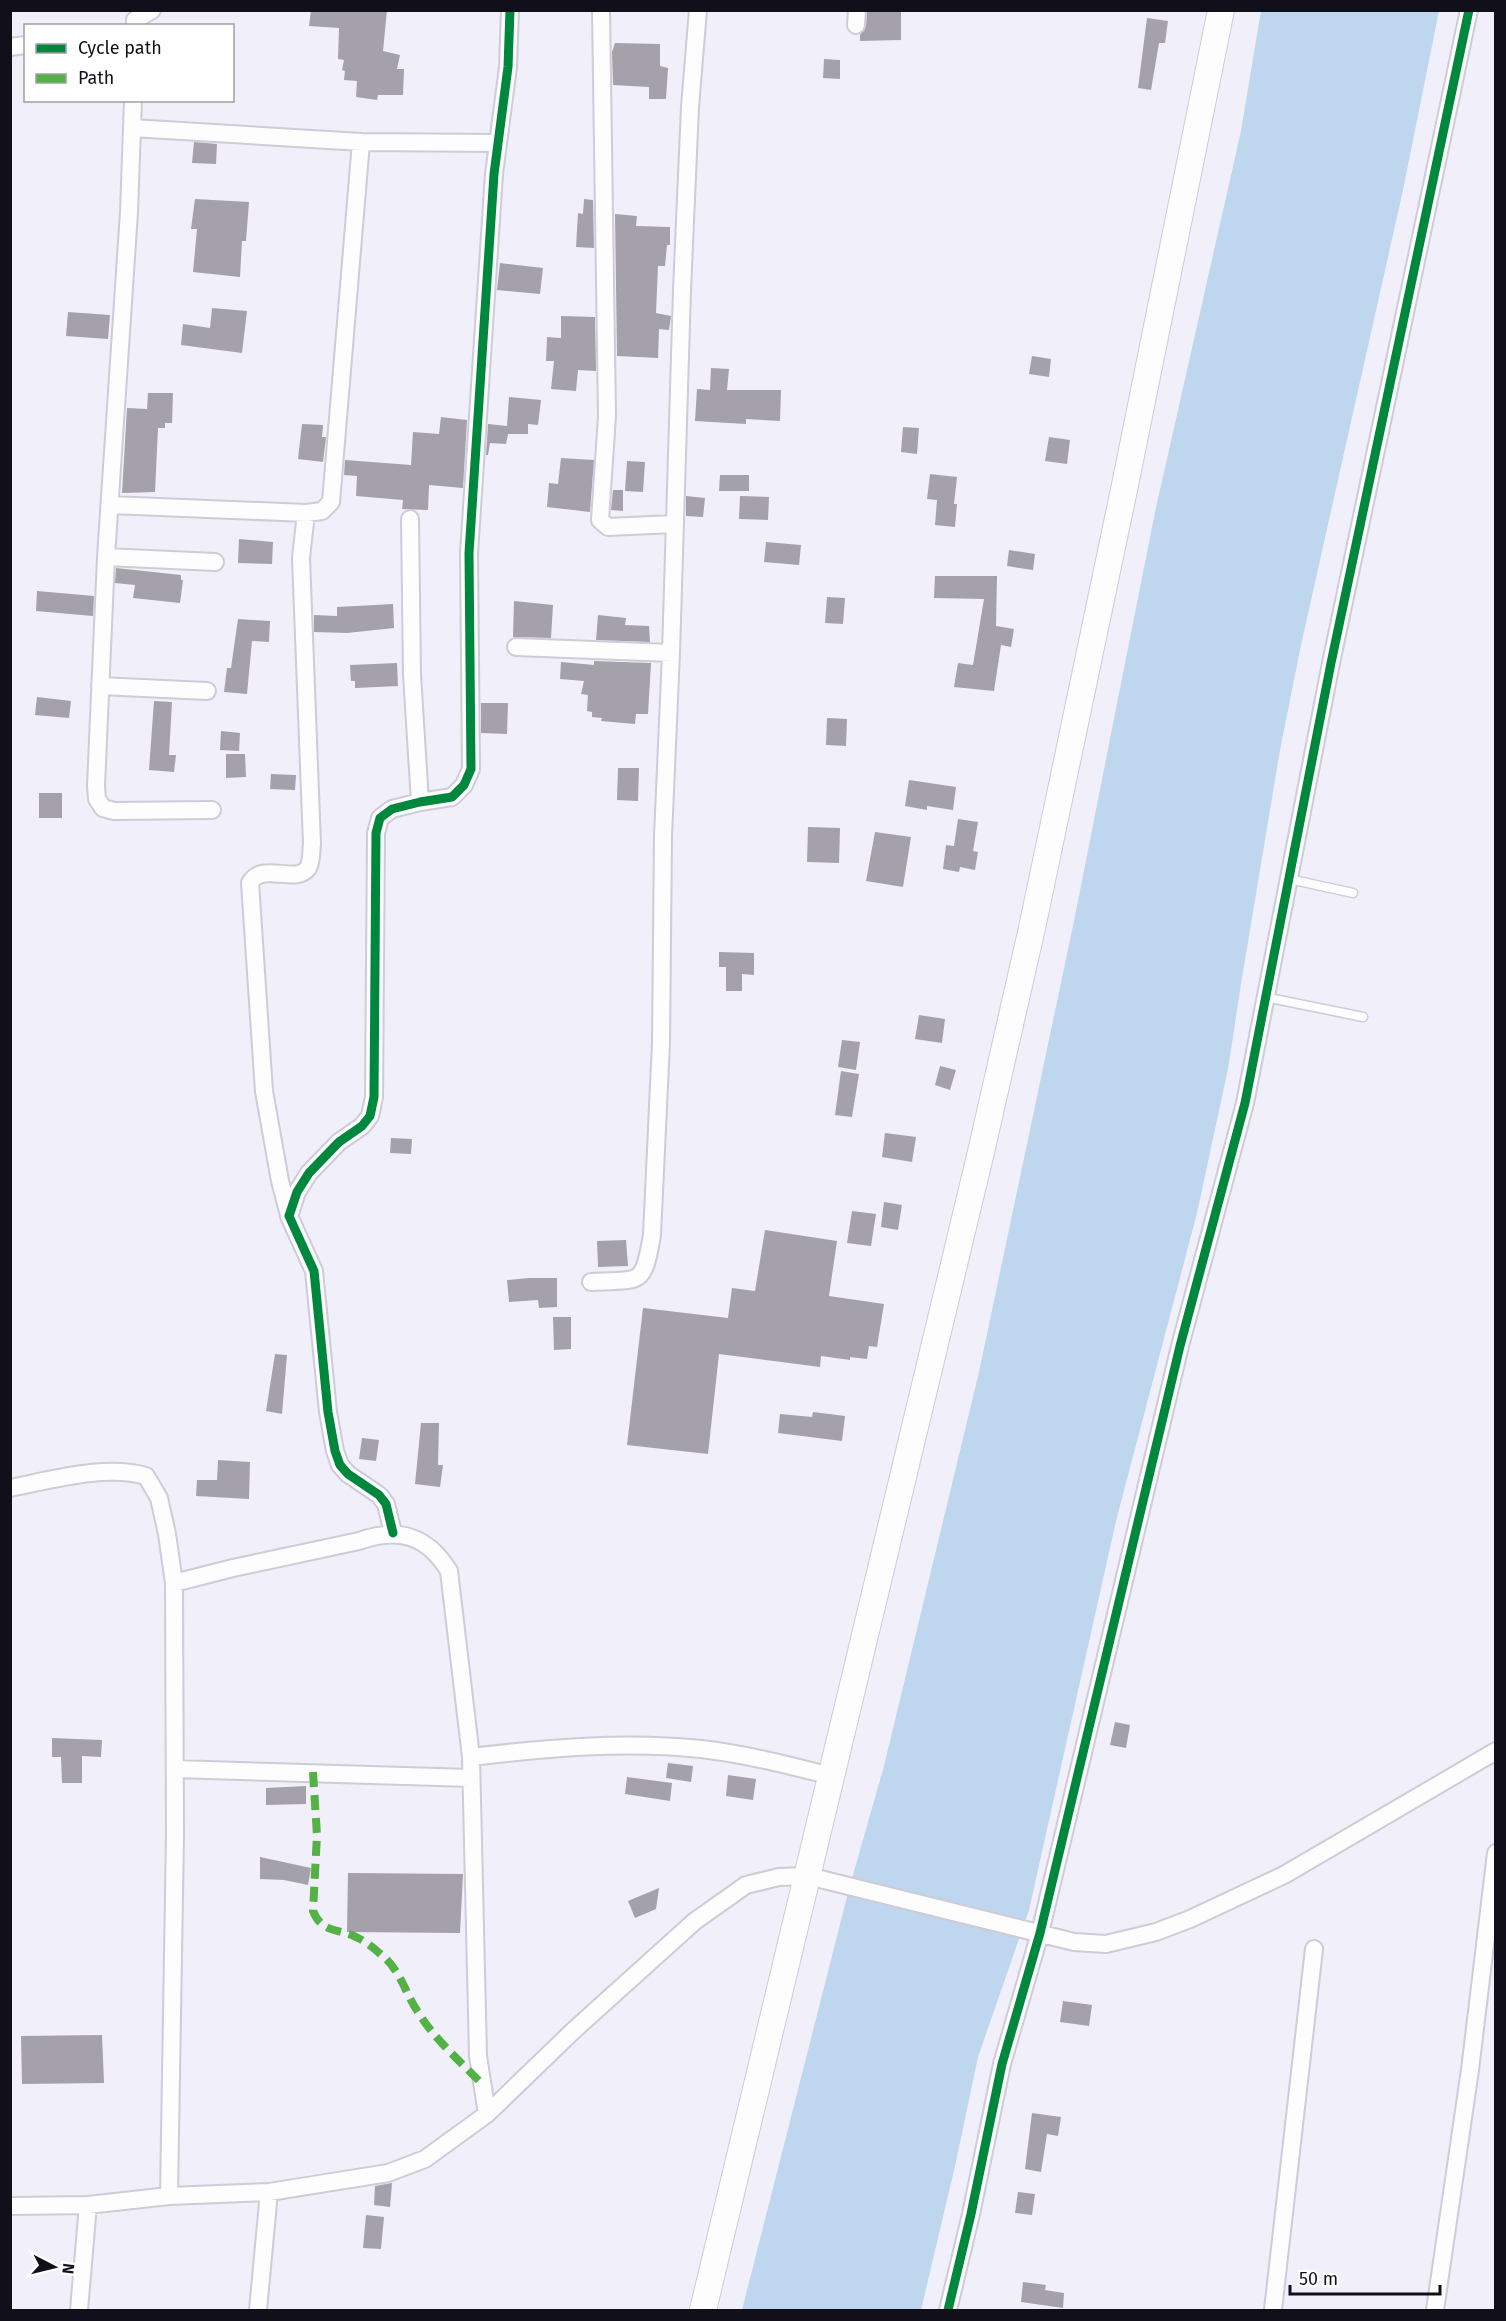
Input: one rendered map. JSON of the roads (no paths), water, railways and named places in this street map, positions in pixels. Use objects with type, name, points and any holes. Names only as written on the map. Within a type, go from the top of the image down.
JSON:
[{"type":"main road","points":[[703,2310],[819,1878],[831,1776],[1032,928],[1130,462],[1221,10]]},
{"type":"street","points":[[135,23],[153,10]]},
{"type":"street","points":[[289,1216],[297,1192],[309,1173],[339,1142],[362,1126],[370,1116],[374,1097],[376,833],[380,818],[392,809],[452,797],[464,785],[471,769],[469,553],[494,174],[508,67],[510,10]]},
{"type":"street","points":[[601,10],[607,416],[600,520],[608,528],[674,524]]},
{"type":"street","points":[[591,1282],[635,1280],[643,1274],[652,1235],[661,1043],[663,836],[674,524],[689,130],[698,10]]},
{"type":"street","points":[[948,2310],[1002,2064],[1180,1346],[1245,1103],[1333,652],[1469,10]]},
{"type":"street","points":[[133,102],[129,212],[106,557],[97,799],[103,808],[114,811],[212,810]]},
{"type":"street","points":[[132,128],[361,142],[498,143]]},
{"type":"street","points":[[111,505],[306,513],[321,511],[331,502],[361,142]]},
{"type":"street","points":[[306,513],[301,558],[312,844],[307,869],[300,874],[260,874],[253,877],[250,883],[264,1091],[280,1181],[289,1216],[314,1271],[328,1412],[335,1451],[340,1465],[348,1474],[379,1495],[386,1504],[393,1533]]},
{"type":"street","points":[[410,519],[412,675],[420,802]]},
{"type":"street","points":[[106,557],[214,562]]},
{"type":"street","points":[[516,647],[671,653]]},
{"type":"street","points":[[100,686],[207,691]]},
{"type":"street","points":[[10,1488],[88,1474],[132,1472],[146,1476],[159,1498],[174,1583],[176,1769],[169,2196]]},
{"type":"street","points":[[174,1583],[359,1541],[377,1534],[393,1533],[413,1537],[433,1550],[449,1571],[471,1757],[478,2056],[486,2114]]},
{"type":"street","points":[[471,1757],[527,1751],[628,1746],[700,1749],[770,1760],[831,1776]]},
{"type":"street","points":[[10,2206],[88,2205],[169,2196],[269,2192],[388,2173],[425,2159],[486,2114],[694,1921],[746,1885],[779,1877],[819,1878],[1074,1942],[1106,1944],[1156,1932],[1190,1919],[1284,1875],[1496,1750]]},
{"type":"street","points":[[176,1769],[471,1778]]},
{"type":"street","points":[[1435,2310],[1470,2070],[1496,1853]]},
{"type":"street","points":[[1274,2310],[1314,1949]]},
{"type":"street","points":[[258,2310],[269,2192]]},
{"type":"street","points":[[79,2310],[88,2205]]},
{"type":"street","points":[[956,2277],[960,2310]]},
{"type":"lane","points":[[1289,879],[1353,893]]},
{"type":"lane","points":[[1265,997],[1363,1017]]},
{"type":"water","points":[[1261,11],[1439,11],[1403,190],[1301,645],[1280,750],[1228,1069],[1197,1213],[1116,1521],[1029,1910],[978,2057],[921,2310],[742,2310],[849,1889],[884,1766],[979,1372],[1074,921],[1155,512],[1241,131]]}]
